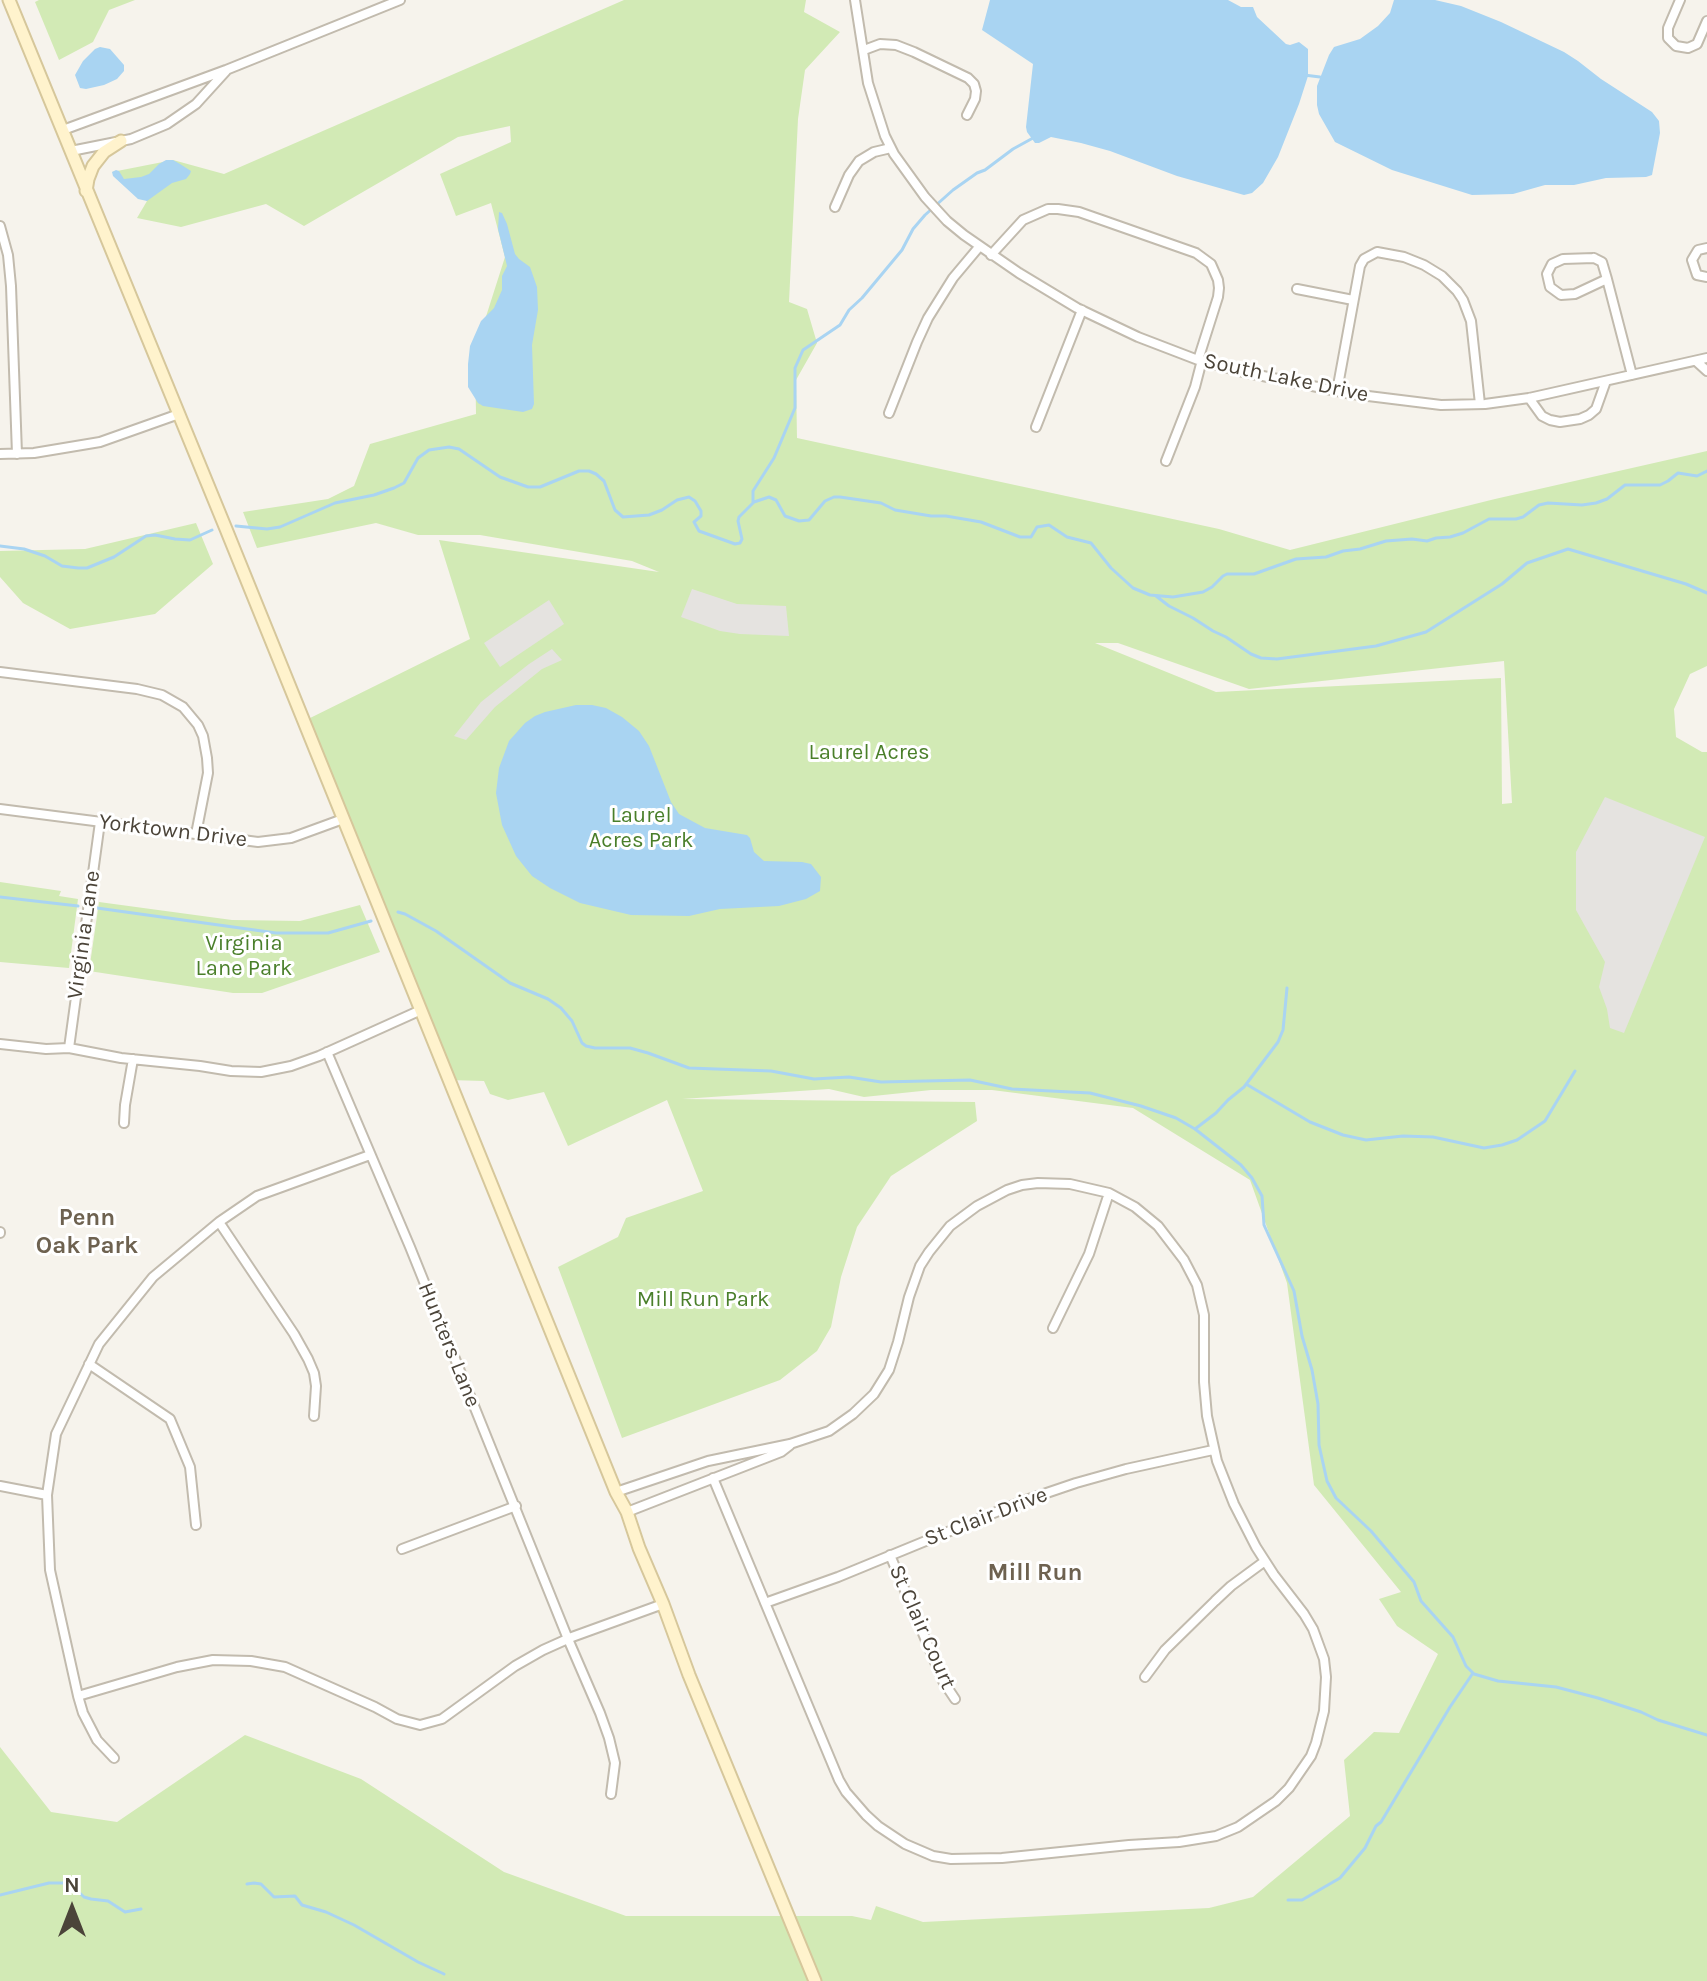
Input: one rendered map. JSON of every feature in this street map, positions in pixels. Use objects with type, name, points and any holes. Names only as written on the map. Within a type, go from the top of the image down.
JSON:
[{"type":"main road","points":[[9,0],[616,1492],[627,1512],[689,1675],[815,1981]]},
{"type":"main road","points":[[86,191],[93,166],[104,152],[121,141]]},
{"type":"street","points":[[63,130],[226,70],[400,0]]},
{"type":"street","name":"South Lake Drive","points":[[855,0],[868,83],[877,114],[891,148],[925,197],[947,221],[979,247],[1038,286],[1138,337],[1243,372],[1337,391],[1419,403],[1480,404],[1529,398],[1707,358]]},
{"type":"street","points":[[1680,0],[1668,28],[1668,38],[1676,46],[1688,48],[1697,44],[1707,21]]},
{"type":"street","points":[[864,50],[880,44],[896,45],[968,78],[976,91],[967,115]]},
{"type":"street","points":[[71,151],[121,141],[167,124],[196,104],[226,70]]},
{"type":"street","points":[[835,207],[859,161],[874,152],[891,148]]},
{"type":"street","points":[[991,255],[1023,220],[1039,212],[1058,209],[1079,212],[1196,253],[1211,264],[1218,280],[1218,297],[1195,387],[1166,461]]},
{"type":"street","points":[[0,226],[8,255],[11,286],[17,454]]},
{"type":"street","points":[[889,413],[928,318],[953,278],[979,247]]},
{"type":"street","points":[[1707,248],[1698,250],[1692,260],[1697,275],[1707,277]]},
{"type":"street","points":[[1337,391],[1360,266],[1364,259],[1377,252],[1424,265],[1442,276],[1457,291],[1471,321],[1480,404]]},
{"type":"street","points":[[1607,279],[1575,294],[1561,295],[1550,287],[1547,274],[1552,264],[1563,259],[1594,258],[1602,262],[1607,279],[1632,375]]},
{"type":"street","points":[[1297,289],[1353,300]]},
{"type":"street","points":[[1036,427],[1082,310]]},
{"type":"street","points":[[1696,361],[1707,371]]},
{"type":"street","points":[[1529,398],[1542,416],[1550,420],[1580,419],[1596,409],[1606,381]]},
{"type":"street","points":[[0,454],[58,450],[100,442],[179,414]]},
{"type":"street","points":[[0,672],[137,689],[162,695],[183,707],[198,725],[206,747],[208,773],[196,834]]},
{"type":"street","name":"Yorktown Drive","points":[[0,809],[245,841],[280,840],[343,819]]},
{"type":"street","name":"Virginia Lane","points":[[69,1048],[100,822]]},
{"type":"street","points":[[0,1044],[69,1048],[133,1059],[261,1072],[291,1066],[421,1010]]},
{"type":"street","name":"Hunters Lane","points":[[327,1052],[596,1701],[615,1763],[611,1794]]},
{"type":"street","points":[[124,1123],[133,1059]]},
{"type":"street","points":[[114,1758],[92,1732],[78,1696],[50,1570],[47,1495],[56,1434],[99,1344],[153,1277],[219,1222],[257,1196],[370,1155]]},
{"type":"street","points":[[616,1492],[708,1461],[790,1444],[829,1431],[853,1414],[882,1382],[894,1356],[920,1266],[939,1238],[963,1215],[991,1197],[1030,1184],[1054,1182],[1109,1193],[1135,1207],[1158,1226],[1184,1260],[1197,1285],[1204,1315],[1205,1399],[1213,1450],[1234,1504],[1265,1561],[1313,1629],[1324,1659],[1324,1711],[1316,1743],[1289,1788],[1262,1812],[1216,1836],[1019,1857],[951,1859],[933,1856],[905,1844],[866,1815],[846,1792],[832,1767],[713,1478]]},
{"type":"street","points":[[1053,1328],[1089,1254],[1109,1193]]},
{"type":"street","points":[[219,1222],[308,1359],[316,1386],[314,1416]]},
{"type":"street","points":[[89,1364],[170,1419],[190,1467],[196,1525]]},
{"type":"street","points":[[627,1512],[781,1452],[790,1444]]},
{"type":"street","name":"St Clair Drive","points":[[765,1603],[1023,1501],[1142,1465],[1213,1450]]},
{"type":"street","points":[[0,1486],[47,1495]]},
{"type":"street","points":[[402,1549],[516,1506]]},
{"type":"street","name":"St Clair Court","points":[[890,1555],[943,1681],[955,1699]]},
{"type":"street","points":[[1145,1677],[1165,1650],[1215,1601],[1265,1561]]},
{"type":"street","points":[[78,1696],[177,1667],[213,1660],[251,1661],[285,1667],[397,1719],[420,1725],[442,1719],[515,1666],[568,1639],[663,1604]]},
{"type":"green space","points":[[135,0],[109,10],[93,42],[59,60],[35,2]]},
{"type":"green space","points":[[624,0],[806,0],[804,12],[840,32],[805,70],[798,119],[789,302],[807,309],[817,343],[796,380],[797,438],[1219,529],[1290,550],[1707,451],[1707,666],[1690,674],[1674,709],[1676,737],[1707,752],[1707,1981],[0,1981],[0,1747],[51,1812],[117,1822],[245,1735],[361,1779],[504,1872],[626,1916],[852,1916],[871,1920],[876,1906],[923,1922],[1209,1908],[1253,1897],[1350,1816],[1344,1760],[1374,1732],[1399,1733],[1438,1654],[1397,1626],[1379,1599],[1401,1592],[1314,1485],[1287,1283],[1250,1180],[1133,1108],[992,1090],[931,1090],[864,1097],[829,1089],[682,1099],[975,1102],[977,1121],[891,1176],[857,1227],[841,1277],[831,1327],[817,1351],[780,1380],[622,1438],[558,1267],[618,1237],[626,1218],[703,1191],[667,1100],[568,1146],[544,1092],[508,1100],[490,1094],[484,1081],[449,1080],[302,722],[470,639],[439,540],[659,572],[632,561],[480,535],[418,535],[376,523],[257,548],[243,512],[328,499],[354,486],[370,444],[476,414],[475,351],[505,257],[491,203],[456,216],[440,174],[511,142],[510,126],[458,137],[304,226],[266,204],[181,227],[137,218],[147,201],[112,172],[173,160],[224,174]],"holes":[[[1095,643],[1118,643],[1249,689],[1504,661],[1512,803],[1502,804],[1501,678],[1216,692]]]},
{"type":"green space","points":[[196,523],[213,564],[155,614],[70,629],[23,603],[0,577],[0,551],[85,549]]},
{"type":"green space","points":[[0,882],[61,891],[59,896],[78,899],[69,968],[0,962]]},
{"type":"green space","name":"Virginia Lane Park","points":[[99,902],[232,920],[300,921],[360,905],[380,952],[262,993],[233,993],[89,971]]},
{"type":"shaded area","points":[[692,589],[737,604],[786,606],[789,636],[720,631],[681,617]]},
{"type":"shaded area","points":[[549,600],[564,624],[500,667],[484,643]]},
{"type":"shaded area","points":[[552,649],[562,660],[542,669],[495,707],[466,740],[454,736],[481,702]]},
{"type":"shaded area","points":[[1605,797],[1705,837],[1624,1033],[1610,1028],[1599,987],[1605,962],[1576,910],[1576,852]]},
{"type":"water","points":[[990,0],[1228,0],[1241,7],[1253,7],[1257,17],[1286,44],[1299,42],[1308,49],[1308,76],[1299,104],[1278,157],[1263,183],[1252,193],[1244,195],[1081,143],[1051,137],[1035,143],[1026,127],[1033,64],[982,30]]},
{"type":"water","points":[[1394,0],[1435,0],[1461,6],[1501,22],[1578,61],[1652,112],[1659,121],[1660,133],[1652,175],[1606,178],[1574,185],[1545,185],[1513,194],[1472,195],[1392,170],[1335,142],[1317,105],[1317,86],[1329,55],[1334,47],[1360,39],[1378,26],[1390,13]]},
{"type":"water","points":[[100,47],[110,49],[124,65],[124,71],[117,79],[104,85],[80,88],[75,75],[83,61]]},
{"type":"water","points":[[166,160],[180,164],[191,171],[190,174],[147,201],[138,199],[113,176],[112,172],[116,170],[124,179],[141,177]]},
{"type":"water","points":[[499,212],[507,224],[515,254],[530,267],[537,287],[538,310],[532,345],[534,404],[532,409],[523,412],[483,406],[468,387],[470,346],[481,321],[494,308],[507,266],[498,229]]},
{"type":"water","points":[[576,705],[606,708],[639,731],[649,746],[671,802],[679,814],[705,828],[747,835],[754,852],[764,861],[811,864],[821,877],[820,891],[806,899],[779,906],[720,909],[689,916],[631,915],[580,903],[532,876],[516,856],[502,825],[496,793],[499,768],[509,741],[525,723],[545,712]]},
{"type":"waterway","points":[[1304,75],[1320,77]]},
{"type":"waterway","points":[[753,503],[753,491],[774,458],[795,408],[795,368],[803,350],[840,325],[849,310],[902,250],[925,215],[953,190],[1033,138]]},
{"type":"waterway","points":[[236,526],[280,527],[335,503],[394,488],[404,483],[418,458],[429,450],[449,447],[459,449],[500,477],[528,487],[540,487],[579,471],[589,471],[604,481],[615,510],[623,517],[649,515],[689,497],[701,511],[701,516],[694,522],[699,531],[735,544],[742,539],[739,517],[754,502],[769,497],[776,500],[785,516],[799,521],[809,520],[825,501],[840,497],[881,503],[895,510],[981,522],[1020,537],[1031,537],[1037,527],[1049,525],[1067,537],[1091,543],[1111,568],[1133,588],[1150,595],[1173,597],[1203,592],[1227,574],[1254,574],[1296,559],[1326,557],[1386,541],[1427,541],[1450,537],[1489,519],[1523,517],[1539,505],[1596,503],[1607,499],[1625,485],[1660,485],[1678,473],[1697,476],[1707,471]]},
{"type":"waterway","points":[[0,546],[24,549],[62,566],[87,568],[114,557],[146,536],[190,540],[212,530]]},
{"type":"waterway","points":[[1156,596],[1251,654],[1277,659],[1376,646],[1426,632],[1502,584],[1527,563],[1568,549],[1707,593]]},
{"type":"waterway","points":[[0,897],[78,906]]},
{"type":"waterway","points":[[97,908],[276,933],[328,933],[371,921]]},
{"type":"waterway","points":[[398,912],[436,931],[510,983],[561,1008],[586,1046],[630,1048],[689,1068],[771,1071],[814,1079],[849,1077],[881,1082],[970,1080],[1012,1089],[1090,1093],[1141,1106],[1176,1118],[1195,1129],[1241,1165],[1262,1196],[1264,1225],[1294,1291],[1318,1404],[1319,1445],[1327,1481],[1336,1498],[1371,1531],[1414,1582],[1421,1601],[1453,1637],[1466,1666],[1474,1674],[1498,1681],[1556,1687],[1707,1735]]},
{"type":"waterway","points":[[1195,1129],[1244,1087],[1278,1042],[1283,1030],[1287,988]]},
{"type":"waterway","points":[[1246,1084],[1310,1122],[1343,1135],[1366,1140],[1433,1137],[1484,1148],[1517,1140],[1545,1121],[1575,1071]]},
{"type":"waterway","points":[[1288,1900],[1302,1900],[1340,1878],[1365,1848],[1473,1673]]},
{"type":"waterway","points":[[0,1895],[49,1883],[65,1883],[84,1897],[108,1901],[125,1912],[141,1909]]},
{"type":"waterway","points":[[247,1884],[261,1884],[274,1897],[295,1896],[302,1905],[354,1925],[444,1974]]},
{"type":"district","name":"Penn Oak Park","points":[[87,1232]]},
{"type":"district","name":"Mill Run","points":[[1035,1573]]},
{"type":"park label","name":"Laurel Acres","points":[[869,753]]},
{"type":"park label","name":"Laurel Acres Park","points":[[641,828]]},
{"type":"park label","name":"Mill Run Park","points":[[703,1300]]}]
